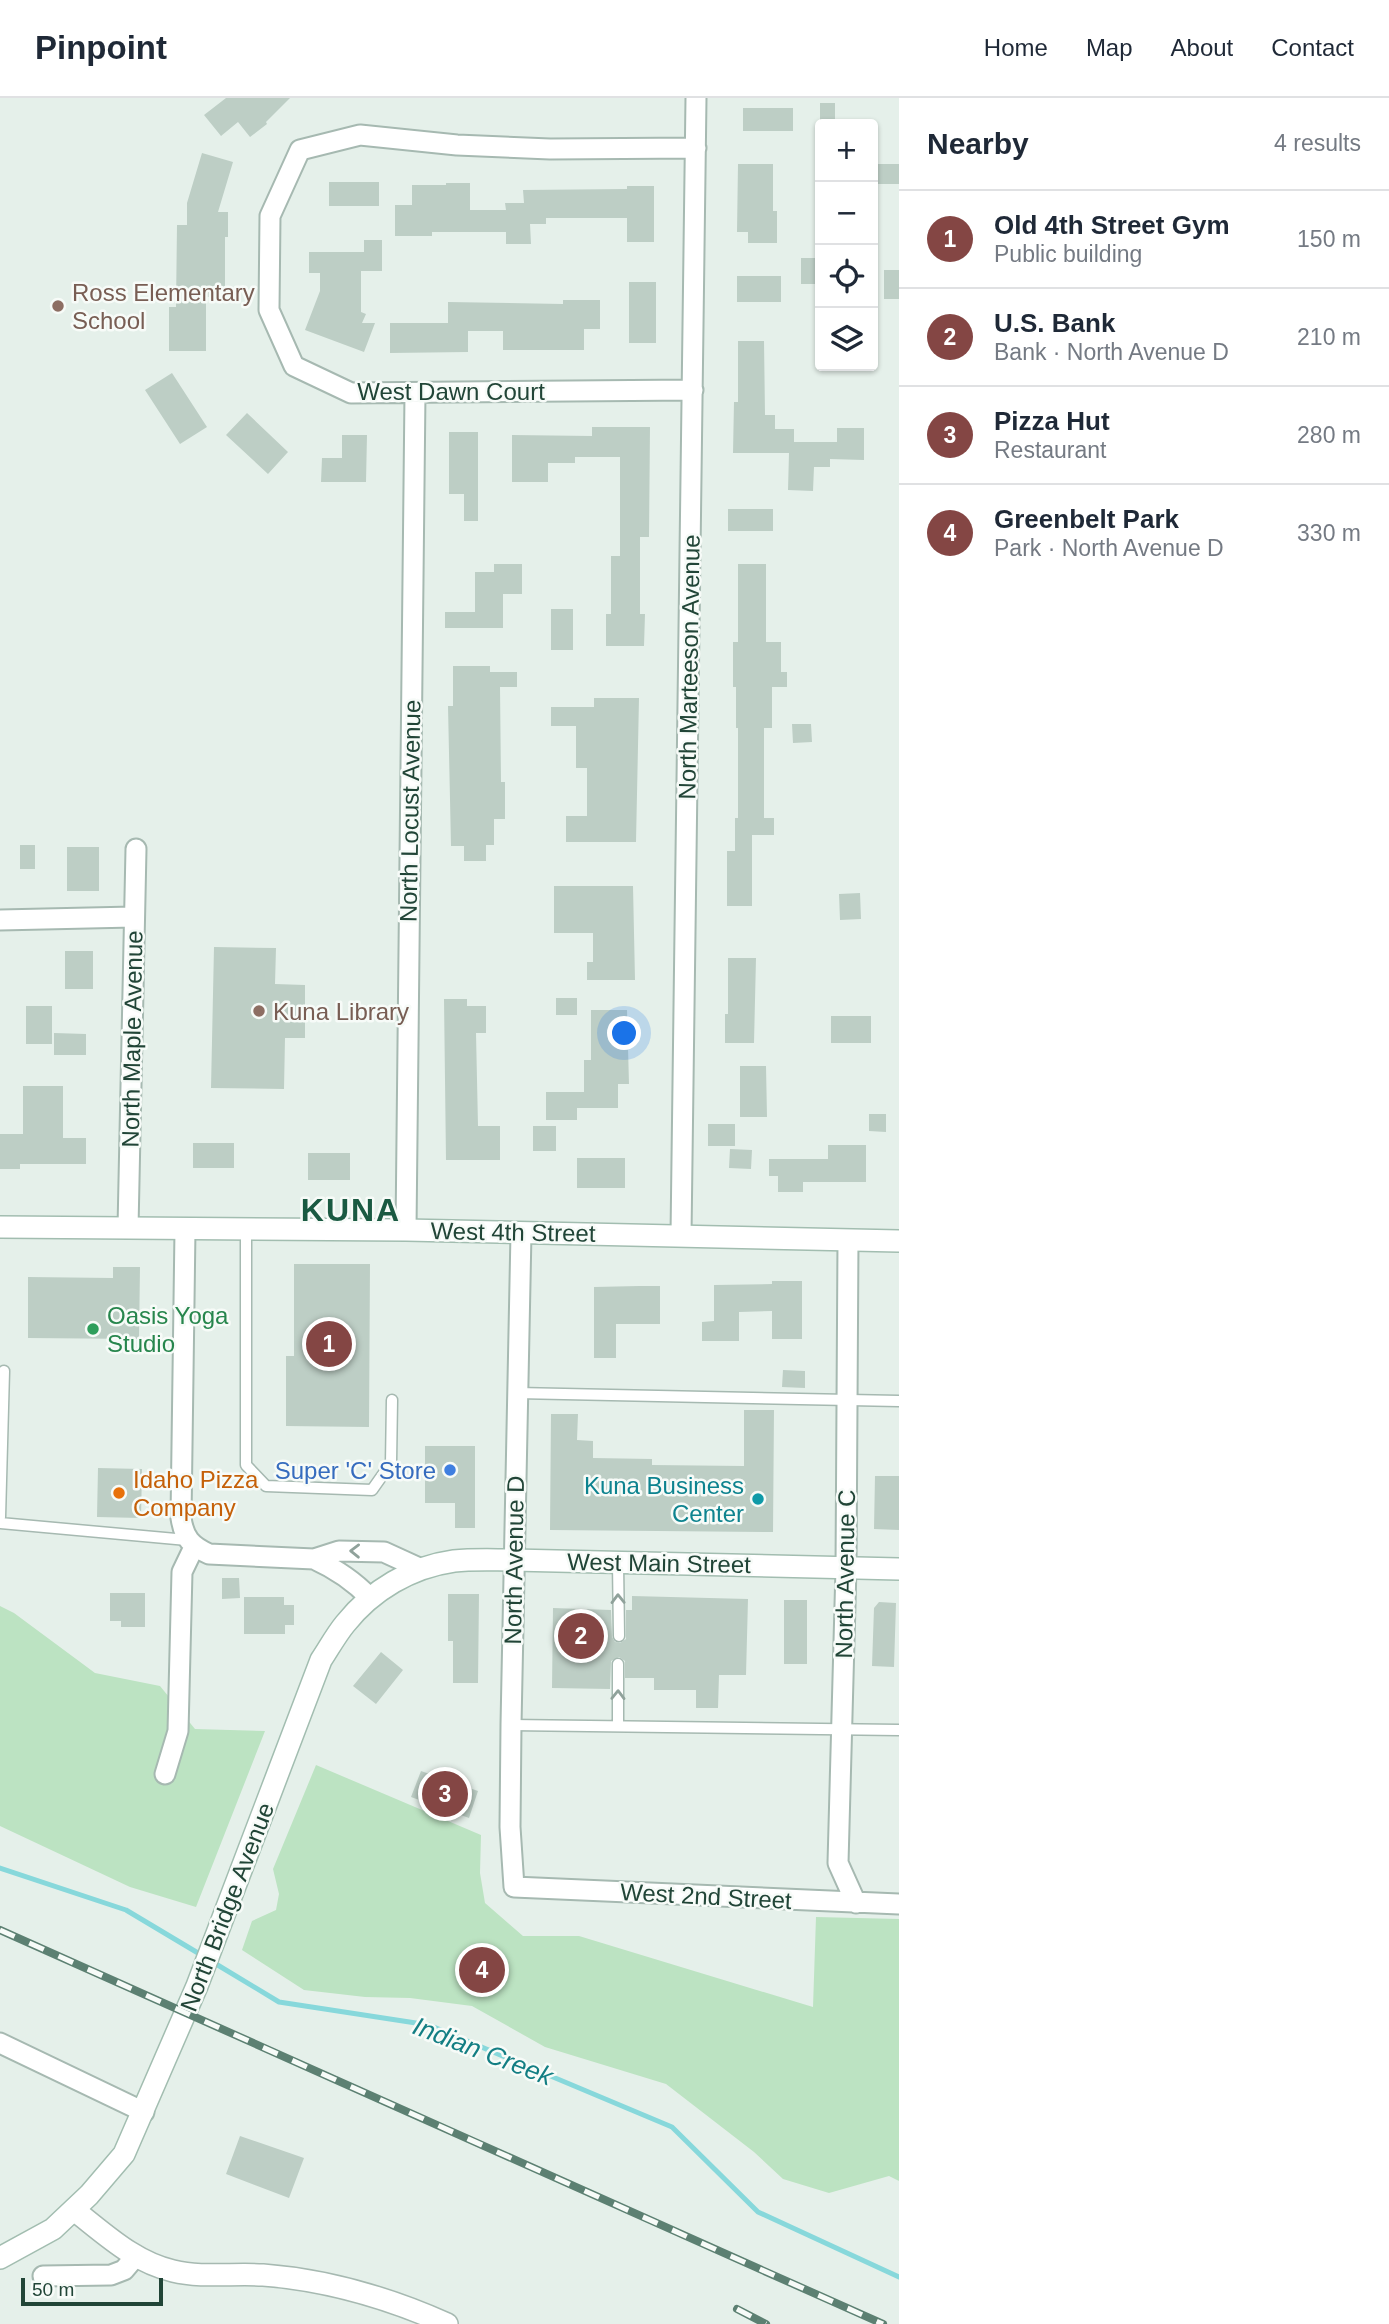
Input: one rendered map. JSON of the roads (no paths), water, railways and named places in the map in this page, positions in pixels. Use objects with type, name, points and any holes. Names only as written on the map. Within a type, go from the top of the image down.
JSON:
[{"type":"main road","name":"West 4th Street","points":[[0,1227],[406,1230],[899,1241]]},
{"type":"main road","name":"West Main Street","points":[[370,1598],[393,1581],[419,1568],[455,1561],[899,1569]]},
{"type":"main road","name":"North Bridge Avenue","points":[[0,2258],[53,2229],[74,2210],[124,2154],[197,1986],[321,1660],[344,1624],[370,1598]]},
{"type":"main road","points":[[74,2210],[135,2257],[173,2271],[206,2275],[261,2275],[313,2281],[366,2293],[447,2324]]},
{"type":"street","name":"North Marteeson Avenue","points":[[681,1235],[696,98]]},
{"type":"street","name":"West Dawn Court","points":[[693,390],[351,393],[295,366],[270,310],[270,216],[299,150],[360,135],[457,145],[550,149],[696,148]]},
{"type":"street","name":"North Locust Avenue","points":[[406,1230],[415,393]]},
{"type":"street","name":"North Maple Avenue","points":[[128,1228],[136,849]]},
{"type":"street","points":[[0,920],[133,917]]},
{"type":"street","points":[[165,1774],[178,1731],[182,1572],[191,1544],[181,1518],[185,1230]]},
{"type":"street","name":"North Avenue D","points":[[514,1887],[510,1827],[511,1725],[521,1233]]},
{"type":"street","name":"North Avenue C","points":[[848,1240],[846,1568],[838,1863],[856,1903]]},
{"type":"street","points":[[191,1544],[209,1554],[227,1556],[314,1559],[339,1551],[384,1552],[419,1568]]},
{"type":"street","points":[[314,1559],[345,1575],[370,1598]]},
{"type":"street","name":"West 2nd Street","points":[[514,1887],[899,1903]]},
{"type":"street","points":[[0,2043],[144,2112]]},
{"type":"street","points":[[43,2276],[111,2275],[124,2270],[135,2257]]},
{"type":"lane","points":[[246,1230],[246,1465],[265,1486],[372,1490],[391,1463],[392,1400]]},
{"type":"lane","points":[[0,1517],[4,1371]]},
{"type":"lane","points":[[517,1393],[899,1401]]},
{"type":"lane","points":[[0,1523],[191,1544]]},
{"type":"lane","points":[[618,1562],[619,1636]]},
{"type":"lane","points":[[618,1664],[618,1726]]},
{"type":"lane","points":[[511,1725],[899,1730]]},
{"type":"waterway","name":"Indian Creek","points":[[0,1868],[126,1910],[203,1956]]},
{"type":"waterway","name":"Indian Creek","points":[[211,1961],[279,2002],[429,2025],[672,2127],[758,2212],[899,2277]]},
{"type":"railway","points":[[0,1930],[883,2324]]},
{"type":"railway","points":[[737,2309],[766,2324]]},
{"type":"place","name":"Ross Elementary School","points":[[58,306]]},
{"type":"place","name":"Kuna Library","points":[[259,1011]]},
{"type":"place","name":"Oasis Yoga Studio","points":[[93,1329]]},
{"type":"place","name":"Old 4th Street Gym","points":[[329,1344]]},
{"type":"place","name":"Super 'C' Store","points":[[450,1470]]},
{"type":"place","name":"Idaho Pizza Company","points":[[119,1493]]},
{"type":"place","name":"Kuna Business Center","points":[[758,1499]]},
{"type":"place","name":"U.S. Bank","points":[[581,1636]]},
{"type":"place","name":"Pizza Hut","points":[[445,1794]]},
{"type":"place","name":"Greenbelt Park","points":[[482,1970]]},
{"type":"district","name":"KUNA","points":[[351,1210]]}]
